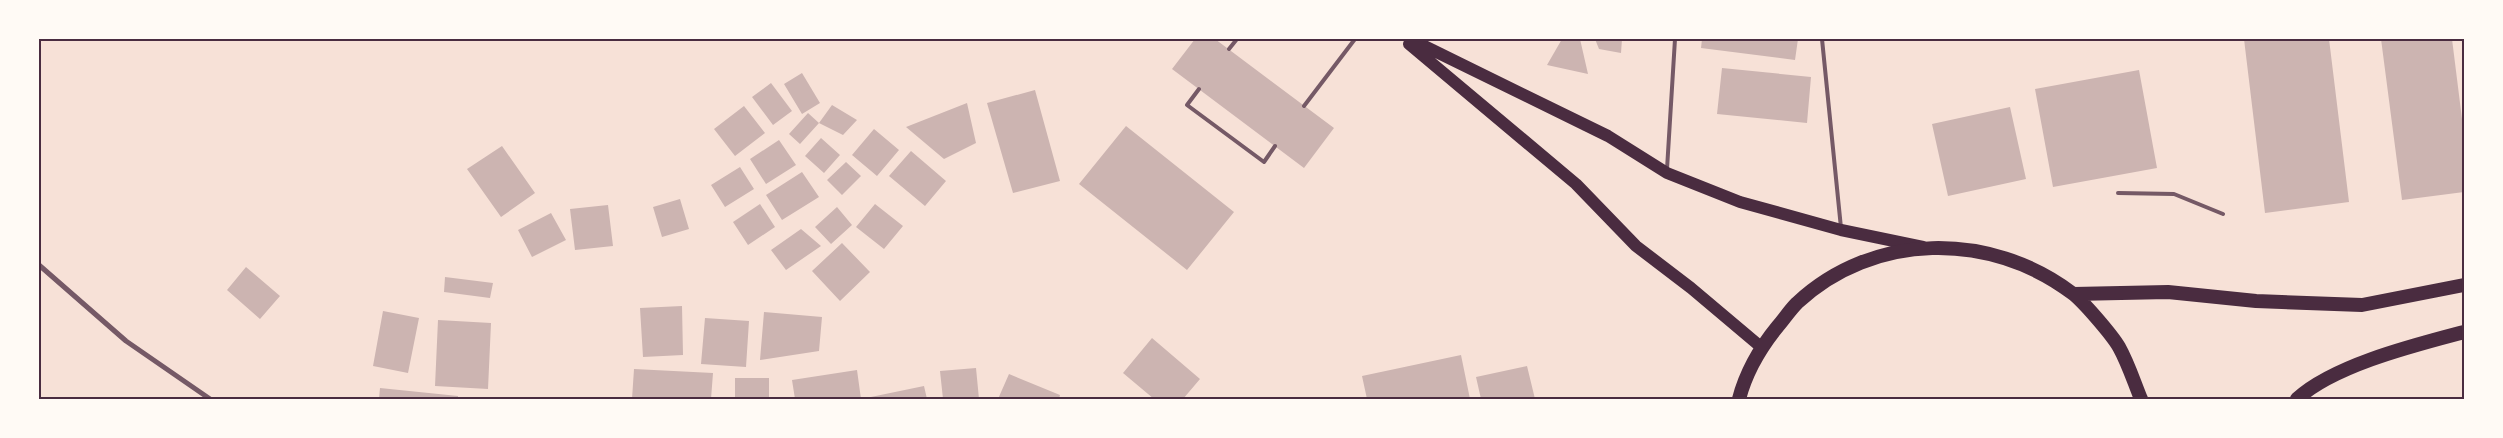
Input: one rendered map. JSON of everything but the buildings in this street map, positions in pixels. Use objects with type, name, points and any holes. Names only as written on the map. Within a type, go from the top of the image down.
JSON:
[{"type":"highway","points":[[1739,399],[1742,385],[1761,347],[1796,303],[1833,276],[1876,256],[1923,247],[1990,252],[2043,273],[2074,294],[2119,346],[2141,399]]},
{"type":"highway","points":[[2074,294],[2168,292],[2256,300],[2362,306],[2464,285]]},
{"type":"highway","points":[[2297,399],[2347,369],[2422,343],[2464,332]]},
{"type":"main road","points":[[1403,39],[1576,184],[1636,246],[1691,288],[1761,347]]},
{"type":"main road","points":[[1410,39],[1608,136],[1667,173],[1740,202],[1841,230],[1923,247]]},
{"type":"street","points":[[39,265],[126,341],[210,399]]},
{"type":"lane","points":[[1229,50],[1237,39]]},
{"type":"lane","points":[[1304,106],[1354,39]]},
{"type":"lane","points":[[1667,173],[1675,39]]},
{"type":"lane","points":[[1822,39],[1841,230]]},
{"type":"lane","points":[[1199,90],[1187,105],[1264,162],[1275,146]]},
{"type":"lane","points":[[2118,193],[2174,194],[2223,214]]}]
